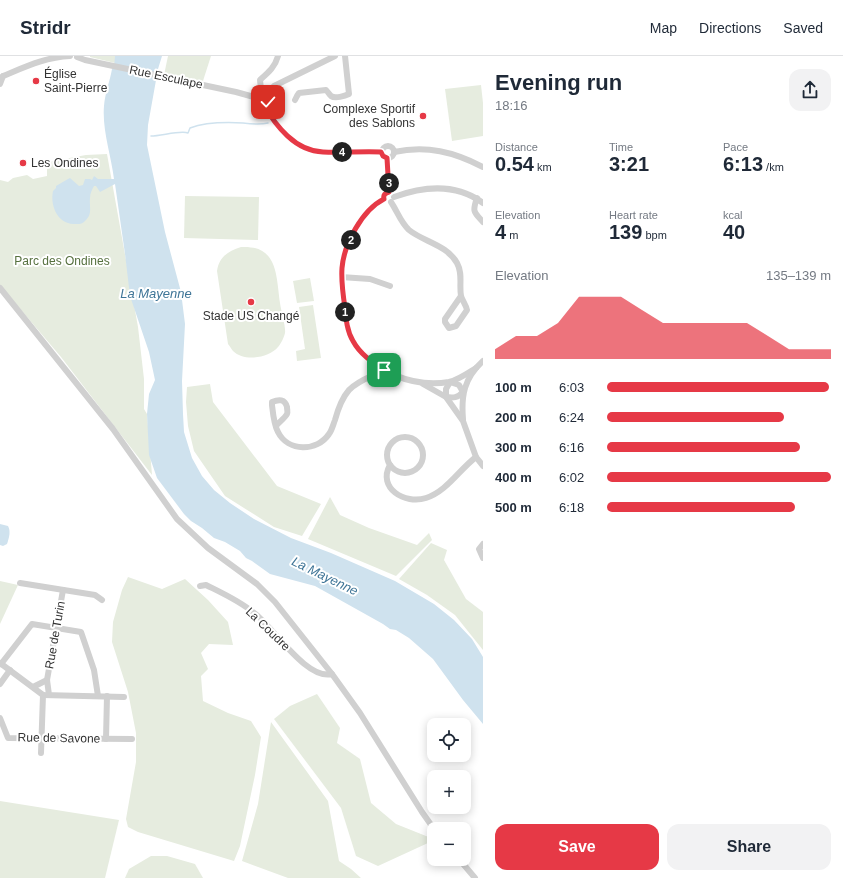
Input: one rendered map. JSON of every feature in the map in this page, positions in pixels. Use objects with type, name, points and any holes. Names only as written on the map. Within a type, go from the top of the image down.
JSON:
[{"type":"street","name":"Rue Esculape","points":[[1,74],[56,56],[70,56],[73,59],[78,57],[85,60],[254,97]]},
{"type":"street","points":[[261,89],[260,80],[272,70],[276,64],[278,56]]},
{"type":"street","points":[[268,92],[274,86],[336,56]]},
{"type":"street","points":[[296,100],[296,96],[299,93],[306,92],[326,90],[334,97],[349,94],[345,56]]},
{"type":"street","points":[[0,84],[1,74]]},
{"type":"street","points":[[261,89],[268,92]]},
{"type":"street","points":[[261,89],[257,91],[254,97],[257,102],[263,104],[278,126],[293,140],[308,148],[321,152],[381,152]]},
{"type":"street","points":[[263,104],[269,99],[268,92]]},
{"type":"street","points":[[381,152],[382,148],[387,145],[393,148],[394,152]]},
{"type":"street","points":[[387,158],[393,156],[394,152],[427,149],[445,152],[464,158],[483,167]]},
{"type":"street","points":[[381,152],[383,156],[387,158]]},
{"type":"street","points":[[387,158],[389,192],[392,193],[402,221],[408,230],[447,252],[456,262],[461,275],[461,296],[466,304],[467,310],[456,326],[449,328],[445,324],[445,319],[461,296]]},
{"type":"street","points":[[384,199],[388,202],[428,188],[452,189],[466,193],[477,198],[483,203]]},
{"type":"street","points":[[389,192],[385,194],[384,199],[374,206],[356,228],[346,251],[342,266],[341,277],[346,318],[352,340],[363,354],[384,370],[398,377],[421,383],[446,397],[463,421],[476,457],[483,466]]},
{"type":"street","points":[[477,198],[473,208],[474,213],[483,222]]},
{"type":"street","points":[[341,277],[370,279],[390,286]]},
{"type":"street","points":[[0,288],[110,424],[177,519],[208,548],[257,584],[275,602],[360,712],[429,822]]},
{"type":"street","points":[[446,397],[446,389],[450,382],[476,368],[483,362]]},
{"type":"street","points":[[463,421],[463,392],[468,380],[476,368]]},
{"type":"street","points":[[276,426],[277,431],[288,444],[302,448],[312,447],[325,439],[330,433],[343,398],[349,390],[359,382],[384,370]]},
{"type":"street","points":[[421,383],[450,382],[459,385],[463,392]]},
{"type":"street","points":[[446,397],[456,397],[463,392]]},
{"type":"street","points":[[390,465],[401,472],[414,470],[419,466],[422,460],[422,447],[412,438],[406,437],[394,441],[389,446],[387,452],[390,465],[386,472],[386,477],[393,490],[405,499],[417,500],[427,498],[439,492],[476,457]]},
{"type":"street","points":[[483,544],[479,549],[483,558]]},
{"type":"street","points":[[20,583],[95,595],[102,600]]},
{"type":"street","name":"La Coudre","points":[[200,586],[206,585],[255,613],[312,671],[324,675],[332,674]]},
{"type":"street","name":"Rue de Turin","points":[[41,753],[47,680],[62,590]]},
{"type":"street","points":[[98,696],[94,670],[81,632],[32,624],[1,663],[46,695],[124,697]]},
{"type":"street","points":[[0,684],[10,670]]},
{"type":"street","name":"Rue de Turin","points":[[33,687],[47,680]]},
{"type":"street","points":[[106,739],[107,696]]},
{"type":"street","name":"Rue de Savone","points":[[0,718],[8,738],[132,739]]},
{"type":"street","points":[[465,866],[475,878]]},
{"type":"green space","points":[[115,56],[115,63],[90,57]]},
{"type":"green space","points":[[168,56],[211,56],[202,84],[164,75]]},
{"type":"green space","points":[[481,85],[483,103],[483,136],[452,141],[445,89]]},
{"type":"green space","name":"Parc des Ondines","points":[[107,154],[138,327],[144,379],[144,409],[147,414],[152,475],[61,357],[0,285],[0,180],[8,182],[13,178],[27,175],[33,179],[47,176],[47,162],[86,155]]},
{"type":"green space","points":[[185,196],[259,197],[258,240],[184,238]]},
{"type":"green space","name":"Stade US Changé","points":[[241,247],[253,248],[262,251],[269,256],[276,272],[285,335],[274,351],[263,356],[243,357],[233,351],[228,344],[217,271],[222,258],[225,255],[232,250]]},
{"type":"green space","points":[[310,278],[314,301],[297,303],[293,281]]},
{"type":"green space","points":[[313,305],[321,358],[297,361],[296,351],[305,349],[299,307]]},
{"type":"green space","points":[[210,384],[213,402],[277,486],[321,504],[302,536],[274,527],[225,496],[194,451],[188,426],[186,402],[187,387]]},
{"type":"green space","points":[[330,497],[340,515],[369,528],[417,545],[429,533],[432,540],[396,576],[308,539]]},
{"type":"green space","points":[[431,543],[447,550],[444,560],[466,599],[483,612],[483,650],[455,615],[427,595],[399,579]]},
{"type":"green space","points":[[128,577],[162,589],[185,579],[208,600],[228,622],[233,645],[209,644],[201,653],[208,669],[201,676],[203,701],[228,713],[251,721],[261,737],[255,775],[240,846],[234,861],[138,832],[128,827],[126,819],[136,762],[136,733],[128,692],[112,642],[113,622],[122,590]]},
{"type":"green space","points":[[0,581],[18,585],[0,624]]},
{"type":"green space","points":[[317,694],[340,728],[337,743],[360,759],[371,803],[396,824],[427,836],[427,843],[378,866],[356,856],[341,808],[274,719],[290,706]]},
{"type":"green space","points":[[271,722],[328,801],[339,861],[361,878],[288,878],[242,861],[258,804]]},
{"type":"green space","points":[[0,801],[119,820],[105,878],[0,878]]},
{"type":"green space","points":[[151,856],[167,856],[195,864],[203,878],[125,878],[129,869]]},
{"type":"water","name":"La Mayenne","points":[[115,56],[162,56],[158,69],[148,125],[147,145],[165,232],[181,292],[185,324],[182,381],[184,432],[192,458],[202,476],[214,490],[254,519],[291,538],[331,553],[395,581],[434,604],[454,620],[472,639],[483,657],[483,724],[463,700],[433,659],[409,638],[396,630],[390,629],[315,586],[270,574],[246,558],[240,551],[225,542],[214,538],[191,521],[157,478],[149,455],[147,414],[149,394],[155,380],[149,352],[130,296],[115,184],[100,192],[96,186],[94,186],[90,195],[89,216],[81,224],[67,223],[59,217],[54,207],[52,196],[56,186],[70,178],[79,186],[83,185],[85,179],[92,180],[94,176],[98,179],[114,179],[105,133],[104,106],[112,69],[114,69]]},
{"type":"water","points":[[0,524],[8,526],[9,530],[7,544],[3,546],[0,545]]},
{"type":"waterway","points":[[151,136],[181,132],[188,133],[190,128],[216,123],[268,123]]},
{"type":"place","name":"Église Saint-Pierre","points":[[36,81]]},
{"type":"place","name":"Complexe Sportif des Sablons","points":[[423,116]]},
{"type":"place","name":"Les Ondines","points":[[23,163]]},
{"type":"place","name":"Stade US Changé","points":[[251,302]]},
{"type":"route","points":[[268,102],[263,104],[275,123],[293,140],[308,148],[321,152],[381,152],[383,156],[387,158],[389,192],[386,193],[384,199],[378,202],[356,228],[346,251],[341,277],[346,318],[352,340],[363,354],[384,370]]}]
